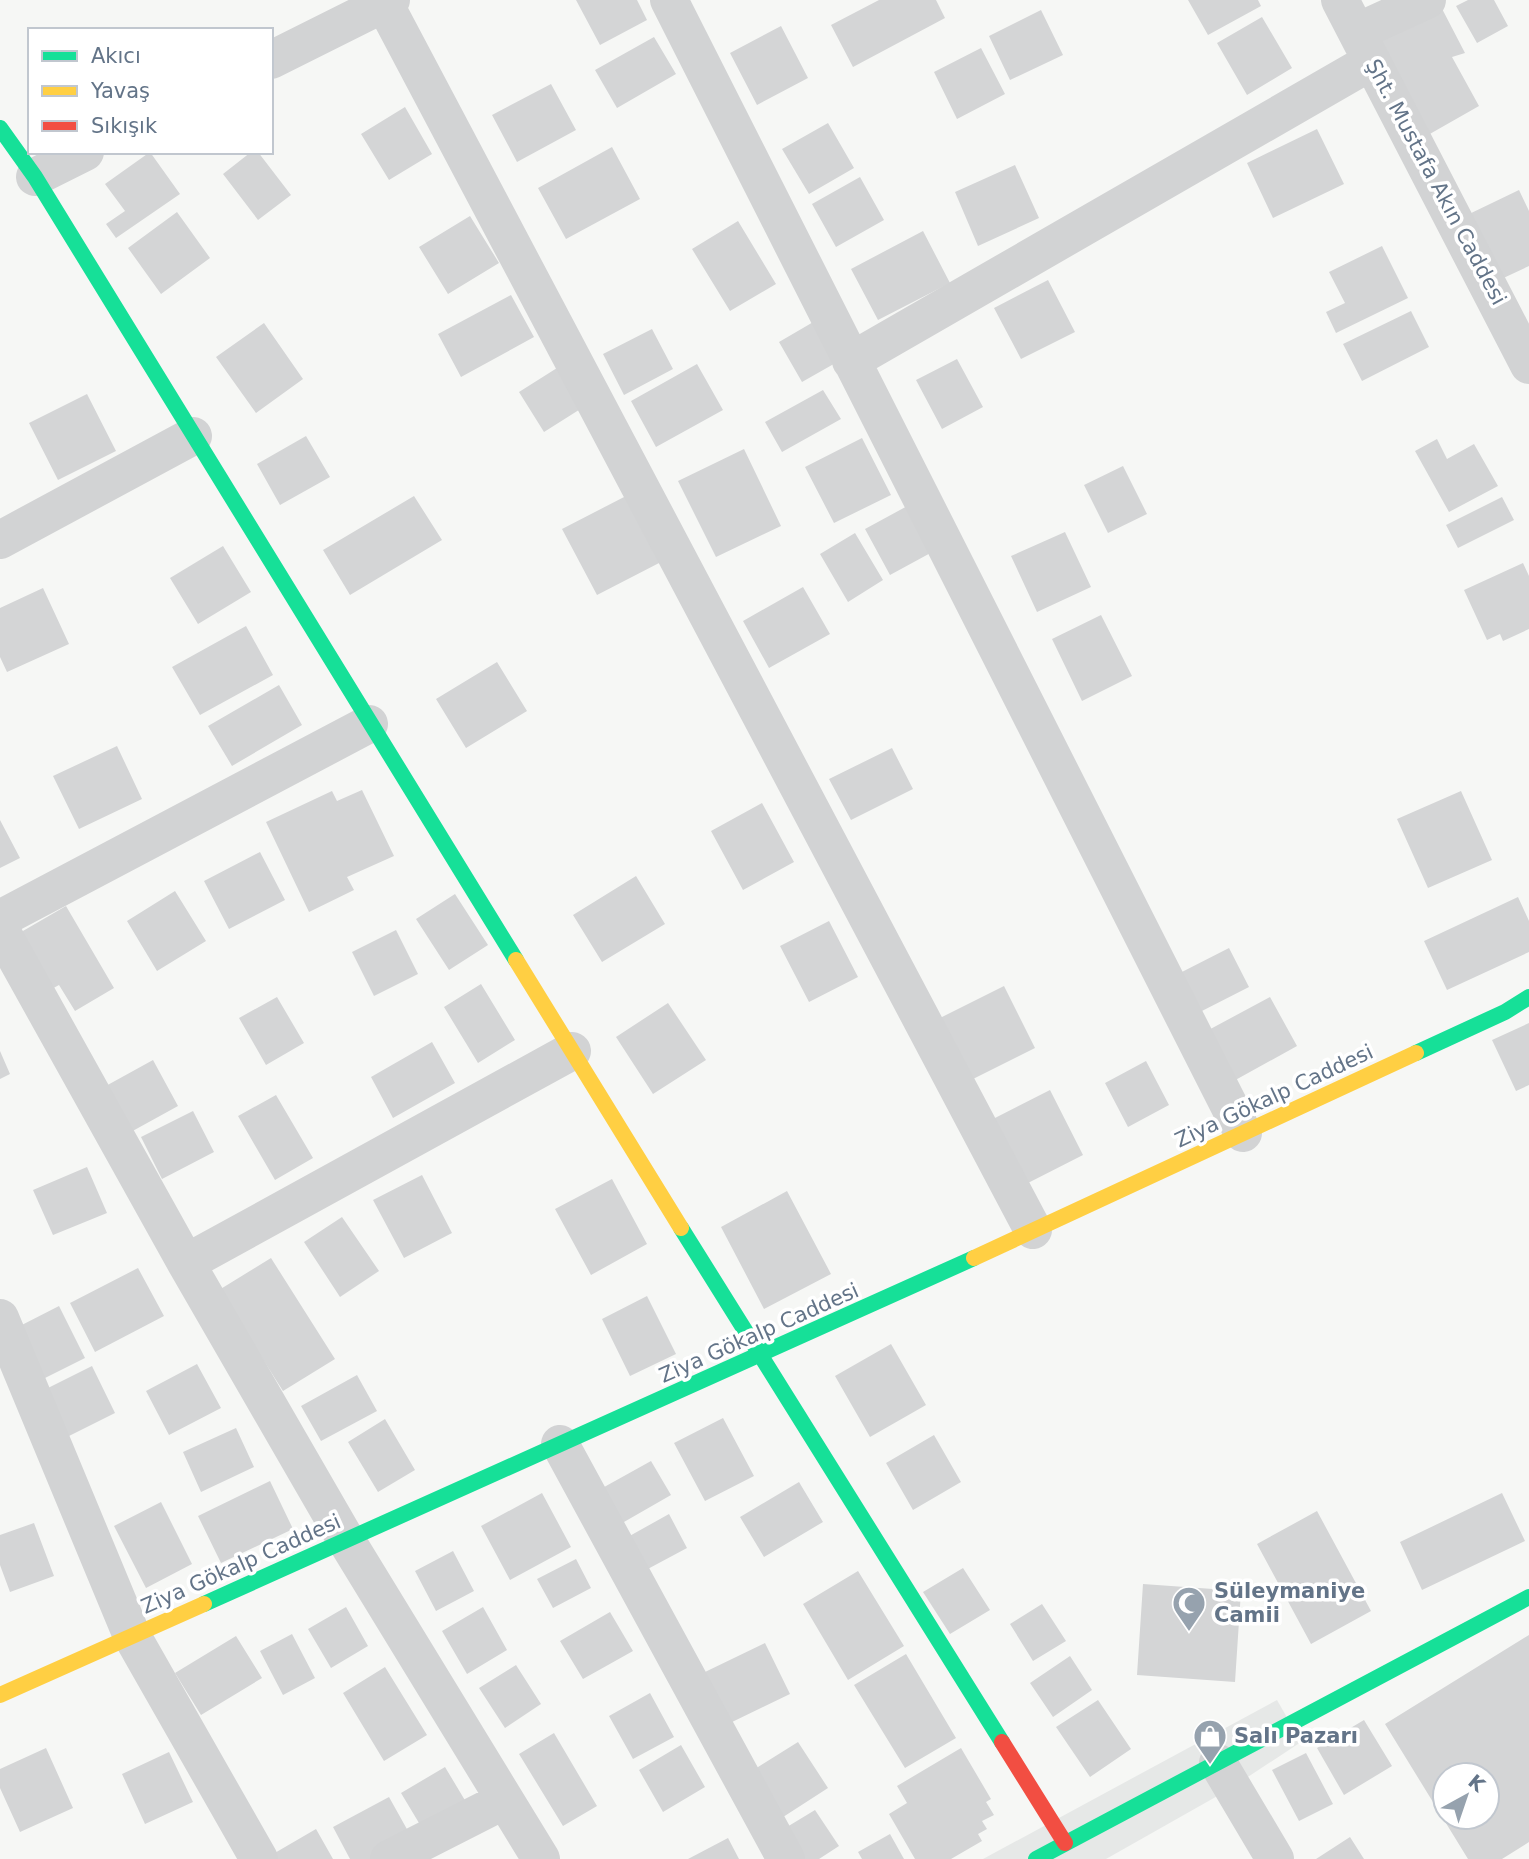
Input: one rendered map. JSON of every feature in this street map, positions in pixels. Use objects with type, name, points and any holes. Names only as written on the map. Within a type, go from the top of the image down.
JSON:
[{"type":"street","points":[[851,361],[1356,31],[1427,0]]},
{"type":"street","points":[[273,59],[387,2],[1033,1230]]},
{"type":"street","points":[[680,4],[851,361],[1242,1133]]},
{"type":"street","name":"Şht. Mustafa Akın Caddesi","points":[[1356,31],[1517,305],[1529,365]]},
{"type":"street","points":[[0,128],[35,177],[759,1355],[1065,1843]]},
{"type":"street","points":[[35,177],[81,154]]},
{"type":"street","points":[[0,540],[193,436]]},
{"type":"street","points":[[0,919],[369,724]]},
{"type":"street","points":[[0,929],[186,1263],[346,1540],[541,1859]]},
{"type":"street","name":"Ziya Gökalp Caddesi","points":[[0,1695],[1033,1230],[1505,1012],[1529,997]]},
{"type":"street","points":[[186,1263],[572,1051]]},
{"type":"street","points":[[0,1318],[132,1636],[259,1859]]},
{"type":"street","points":[[560,1444],[786,1859]]},
{"type":"street","points":[[1036,1859],[1529,1597]]},
{"type":"street","points":[[1218,1763],[1275,1859]]},
{"type":"street","points":[[388,1859],[505,1800]]},
{"type":"shaded area","name":"Salı Pazarı","points":[[1277,1700],[1301,1742],[1228,1790],[1106,1859],[983,1859]]},
{"type":"building","points":[[576,0],[637,0],[647,20],[600,45]]},
{"type":"building","points":[[879,0],[936,0],[945,18],[853,67],[831,25]]},
{"type":"building","points":[[1188,0],[1258,0],[1261,6],[1208,35]]},
{"type":"building","points":[[1468,0],[1494,0],[1508,26],[1477,43],[1456,6]]},
{"type":"building","points":[[1438,1],[1465,53],[1452,57],[1479,106],[1428,135],[1374,35]]},
{"type":"building","points":[[1041,10],[1063,55],[1010,80],[989,36]]},
{"type":"building","points":[[1262,17],[1292,68],[1247,95],[1217,43]]},
{"type":"building","points":[[781,26],[808,78],[757,105],[730,53]]},
{"type":"building","points":[[654,37],[676,74],[617,108],[595,70]]},
{"type":"building","points":[[981,48],[1005,94],[957,119],[934,72]]},
{"type":"building","points":[[551,84],[576,130],[517,162],[492,115]]},
{"type":"building","points":[[405,107],[432,154],[389,180],[361,134]]},
{"type":"building","points":[[828,123],[854,168],[809,194],[782,149]]},
{"type":"building","points":[[1317,129],[1344,184],[1273,218],[1247,163]]},
{"type":"building","points":[[612,147],[640,199],[566,239],[538,188]]},
{"type":"building","points":[[147,154],[151,154],[180,194],[116,238],[106,224],[125,211],[105,184]]},
{"type":"building","points":[[248,154],[260,154],[291,195],[258,220],[223,174]]},
{"type":"building","points":[[1015,165],[1039,218],[978,246],[955,192]]},
{"type":"building","points":[[860,177],[884,220],[836,247],[812,204]]},
{"type":"building","points":[[1519,190],[1529,211],[1529,266],[1497,281],[1465,216]]},
{"type":"building","points":[[177,212],[210,258],[161,294],[128,248]]},
{"type":"building","points":[[470,216],[499,263],[448,294],[419,247]]},
{"type":"building","points":[[738,221],[776,284],[730,311],[692,249]]},
{"type":"building","points":[[923,231],[950,283],[878,320],[851,269]]},
{"type":"building","points":[[1382,246],[1408,298],[1336,333],[1326,312],[1345,303],[1329,272]]},
{"type":"building","points":[[1048,280],[1075,332],[1021,359],[994,308]]},
{"type":"building","points":[[511,295],[534,337],[461,377],[438,334]]},
{"type":"building","points":[[1411,311],[1429,347],[1362,381],[1343,344]]},
{"type":"building","points":[[815,321],[839,361],[802,382],[779,342]]},
{"type":"building","points":[[264,323],[303,379],[256,413],[216,357]]},
{"type":"building","points":[[652,329],[673,369],[624,395],[603,354]]},
{"type":"building","points":[[957,359],[983,407],[942,429],[916,380]]},
{"type":"building","points":[[697,364],[723,410],[656,447],[631,401]]},
{"type":"building","points":[[557,368],[582,408],[544,432],[519,392]]},
{"type":"building","points":[[823,390],[841,419],[782,452],[765,422]]},
{"type":"building","points":[[87,394],[116,451],[58,480],[29,423]]},
{"type":"building","points":[[306,436],[330,477],[280,505],[257,464]]},
{"type":"building","points":[[862,438],[891,495],[834,523],[805,467]]},
{"type":"building","points":[[1437,439],[1447,459],[1474,444],[1498,486],[1449,512],[1415,451]]},
{"type":"building","points":[[744,449],[781,526],[716,557],[678,481]]},
{"type":"building","points":[[1123,466],[1147,514],[1108,533],[1084,485]]},
{"type":"building","points":[[414,496],[442,540],[350,595],[323,550]]},
{"type":"building","points":[[626,496],[661,562],[597,595],[562,529]]},
{"type":"building","points":[[1502,497],[1514,520],[1458,548],[1446,525]]},
{"type":"building","points":[[911,504],[936,550],[890,575],[865,529]]},
{"type":"building","points":[[1065,532],[1091,587],[1037,612],[1011,556]]},
{"type":"building","points":[[855,533],[883,580],[848,602],[820,554]]},
{"type":"building","points":[[223,546],[251,592],[198,624],[170,578]]},
{"type":"building","points":[[1523,563],[1529,576],[1529,629],[1503,641],[1500,634],[1487,640],[1464,590]]},
{"type":"building","points":[[803,587],[830,634],[769,668],[743,621]]},
{"type":"building","points":[[43,588],[69,644],[7,672],[0,657],[0,608]]},
{"type":"building","points":[[1101,615],[1132,676],[1082,701],[1052,639]]},
{"type":"building","points":[[246,626],[273,675],[200,715],[172,667]]},
{"type":"building","points":[[497,662],[527,711],[466,748],[436,699]]},
{"type":"building","points":[[279,685],[302,725],[232,766],[208,726]]},
{"type":"building","points":[[117,746],[142,799],[79,829],[53,776]]},
{"type":"building","points":[[892,748],[913,789],[851,820],[829,779]]},
{"type":"building","points":[[362,790],[394,856],[347,877],[354,890],[309,912],[266,822],[332,791],[337,801]]},
{"type":"building","points":[[1461,791],[1492,860],[1428,888],[1397,819]]},
{"type":"building","points":[[762,803],[794,862],[743,890],[711,831]]},
{"type":"building","points":[[0,820],[20,858],[0,868]]},
{"type":"building","points":[[260,852],[285,900],[229,929],[204,881]]},
{"type":"building","points":[[636,876],[665,924],[602,962],[573,915]]},
{"type":"building","points":[[175,891],[206,941],[157,971],[127,921]]},
{"type":"building","points":[[455,894],[488,945],[449,970],[416,919]]},
{"type":"building","points":[[1518,897],[1529,921],[1529,952],[1447,990],[1424,941]]},
{"type":"building","points":[[66,906],[114,988],[75,1011],[59,985],[48,991],[16,935]]},
{"type":"building","points":[[829,921],[858,977],[809,1002],[780,946]]},
{"type":"building","points":[[396,930],[418,974],[374,996],[352,952]]},
{"type":"building","points":[[1229,948],[1249,987],[1196,1014],[1176,975]]},
{"type":"building","points":[[481,984],[515,1040],[478,1063],[444,1007]]},
{"type":"building","points":[[1004,986],[1035,1048],[971,1080],[940,1018]]},
{"type":"building","points":[[277,997],[304,1043],[266,1065],[239,1018]]},
{"type":"building","points":[[1270,997],[1297,1046],[1230,1083],[1203,1033]]},
{"type":"building","points":[[668,1003],[706,1060],[653,1094],[616,1037]]},
{"type":"building","points":[[1529,1023],[1529,1085],[1516,1091],[1492,1040]]},
{"type":"building","points":[[432,1042],[455,1083],[393,1118],[371,1077]]},
{"type":"building","points":[[0,1051],[10,1074],[0,1079]]},
{"type":"building","points":[[153,1060],[178,1106],[129,1133],[104,1087]]},
{"type":"building","points":[[1146,1061],[1169,1105],[1128,1127],[1105,1083]]},
{"type":"building","points":[[1050,1090],[1083,1155],[1026,1184],[993,1119]]},
{"type":"building","points":[[276,1095],[313,1158],[275,1180],[238,1116]]},
{"type":"building","points":[[193,1111],[214,1152],[162,1179],[141,1137]]},
{"type":"building","points":[[87,1167],[107,1213],[53,1235],[33,1190]]},
{"type":"building","points":[[422,1175],[452,1233],[404,1258],[373,1200]]},
{"type":"building","points":[[612,1179],[647,1244],[591,1275],[555,1209]]},
{"type":"building","points":[[787,1191],[831,1274],[764,1309],[721,1227]]},
{"type":"building","points":[[342,1217],[379,1271],[340,1297],[304,1242]]},
{"type":"building","points":[[271,1258],[335,1359],[283,1391],[219,1290]]},
{"type":"building","points":[[138,1268],[164,1316],[95,1352],[70,1303]]},
{"type":"building","points":[[647,1296],[676,1354],[630,1376],[602,1319]]},
{"type":"building","points":[[59,1306],[85,1358],[41,1380],[14,1329]]},
{"type":"building","points":[[891,1344],[926,1405],[870,1437],[835,1376]]},
{"type":"building","points":[[197,1364],[221,1408],[169,1435],[146,1391]]},
{"type":"building","points":[[92,1366],[115,1413],[67,1437],[44,1390]]},
{"type":"building","points":[[357,1375],[377,1411],[321,1441],[301,1406]]},
{"type":"building","points":[[723,1418],[754,1476],[705,1501],[674,1443]]},
{"type":"building","points":[[385,1419],[415,1470],[378,1492],[348,1442]]},
{"type":"building","points":[[236,1428],[254,1467],[201,1492],[183,1452]]},
{"type":"building","points":[[934,1435],[961,1482],[913,1510],[886,1463]]},
{"type":"building","points":[[651,1461],[671,1495],[617,1526],[597,1491]]},
{"type":"building","points":[[270,1481],[293,1529],[221,1563],[198,1516]]},
{"type":"building","points":[[799,1482],[823,1522],[764,1557],[740,1517]]},
{"type":"building","points":[[542,1493],[571,1547],[510,1580],[481,1526]]},
{"type":"building","points":[[1502,1493],[1525,1541],[1422,1590],[1400,1542]]},
{"type":"building","points":[[161,1502],[192,1564],[146,1588],[114,1526]]},
{"type":"building","points":[[1317,1511],[1371,1611],[1311,1644],[1257,1544]]},
{"type":"building","points":[[669,1514],[687,1548],[644,1571],[626,1538]]},
{"type":"building","points":[[34,1523],[54,1576],[10,1592],[0,1565],[0,1535]]},
{"type":"building","points":[[453,1551],[474,1591],[436,1611],[415,1571]]},
{"type":"building","points":[[576,1559],[591,1588],[553,1608],[537,1579]]},
{"type":"building","points":[[963,1568],[990,1610],[950,1634],[923,1592]]},
{"type":"building","points":[[858,1571],[904,1646],[848,1680],[803,1604]]},
{"type":"building","name":"Süleymaniye Camii","points":[[1143,1584],[1241,1591],[1235,1682],[1137,1675]]},
{"type":"building","points":[[1042,1604],[1066,1641],[1033,1661],[1010,1624]]},
{"type":"building","points":[[346,1607],[368,1646],[331,1668],[308,1629]]},
{"type":"building","points":[[483,1607],[507,1650],[467,1674],[442,1631]]},
{"type":"building","points":[[610,1612],[633,1651],[583,1679],[560,1641]]},
{"type":"building","points":[[292,1634],[315,1678],[283,1695],[260,1651]]},
{"type":"building","points":[[1529,1635],[1529,1842],[1502,1859],[1468,1859],[1451,1831],[1501,1831],[1501,1761],[1431,1761],[1431,1799],[1385,1724]]},
{"type":"building","points":[[236,1636],[262,1678],[201,1715],[175,1673]]},
{"type":"building","points":[[765,1643],[790,1694],[730,1723],[705,1672]]},
{"type":"building","points":[[906,1654],[956,1738],[905,1768],[854,1685]]},
{"type":"building","points":[[1070,1656],[1092,1690],[1053,1717],[1030,1683]]},
{"type":"building","points":[[516,1665],[541,1704],[505,1728],[479,1688]]},
{"type":"building","points":[[385,1667],[427,1735],[384,1761],[343,1693]]},
{"type":"building","points":[[650,1693],[674,1737],[633,1759],[609,1716]]},
{"type":"building","points":[[1098,1700],[1131,1749],[1090,1777],[1056,1727]]},
{"type":"building","points":[[1364,1720],[1392,1766],[1344,1795],[1317,1748]]},
{"type":"building","points":[[554,1733],[597,1806],[563,1826],[519,1754]]},
{"type":"building","points":[[798,1742],[828,1788],[780,1819],[750,1772]]},
{"type":"building","points":[[681,1745],[705,1787],[663,1812],[639,1770]]},
{"type":"building","points":[[46,1748],[73,1808],[20,1832],[0,1788],[0,1769]]},
{"type":"building","points":[[961,1748],[991,1799],[986,1802],[994,1815],[982,1821],[987,1829],[978,1834],[982,1841],[951,1859],[915,1859],[889,1814],[907,1803],[897,1786]]},
{"type":"building","points":[[169,1752],[193,1802],[145,1824],[122,1774]]},
{"type":"building","points":[[1306,1753],[1333,1804],[1299,1821],[1272,1770]]},
{"type":"building","points":[[445,1767],[469,1807],[425,1833],[401,1793]]},
{"type":"building","points":[[389,1797],[413,1840],[378,1859],[350,1859],[333,1827]]},
{"type":"building","points":[[815,1810],[839,1846],[819,1859],[801,1859],[782,1830]]},
{"type":"building","points":[[316,1829],[333,1859],[276,1859],[273,1854]]},
{"type":"building","points":[[890,1834],[904,1859],[862,1859],[858,1852]]},
{"type":"building","points":[[1350,1837],[1364,1859],[1316,1859]]},
{"type":"building","points":[[728,1838],[739,1859],[688,1859]]},
{"type":"traffic: fast","points":[[0,128],[35,177],[516,960]]},
{"type":"traffic: fast","points":[[1416,1053],[1505,1012],[1529,997]]},
{"type":"traffic: fast","points":[[681,1228],[1002,1742]]},
{"type":"traffic: fast","points":[[204,1604],[974,1258]]},
{"type":"traffic: fast","points":[[1036,1859],[1529,1597]]},
{"type":"traffic: slow","points":[[516,960],[681,1228]]},
{"type":"traffic: slow","points":[[974,1258],[1416,1053]]},
{"type":"traffic: slow","points":[[0,1695],[204,1604]]},
{"type":"traffic: jam","points":[[1002,1742],[1065,1843]]},
{"type":"place","name":"Süleymaniye Camii","points":[[1189,1633]]},
{"type":"place","name":"Salı Pazarı","points":[[1210,1766]]}]
